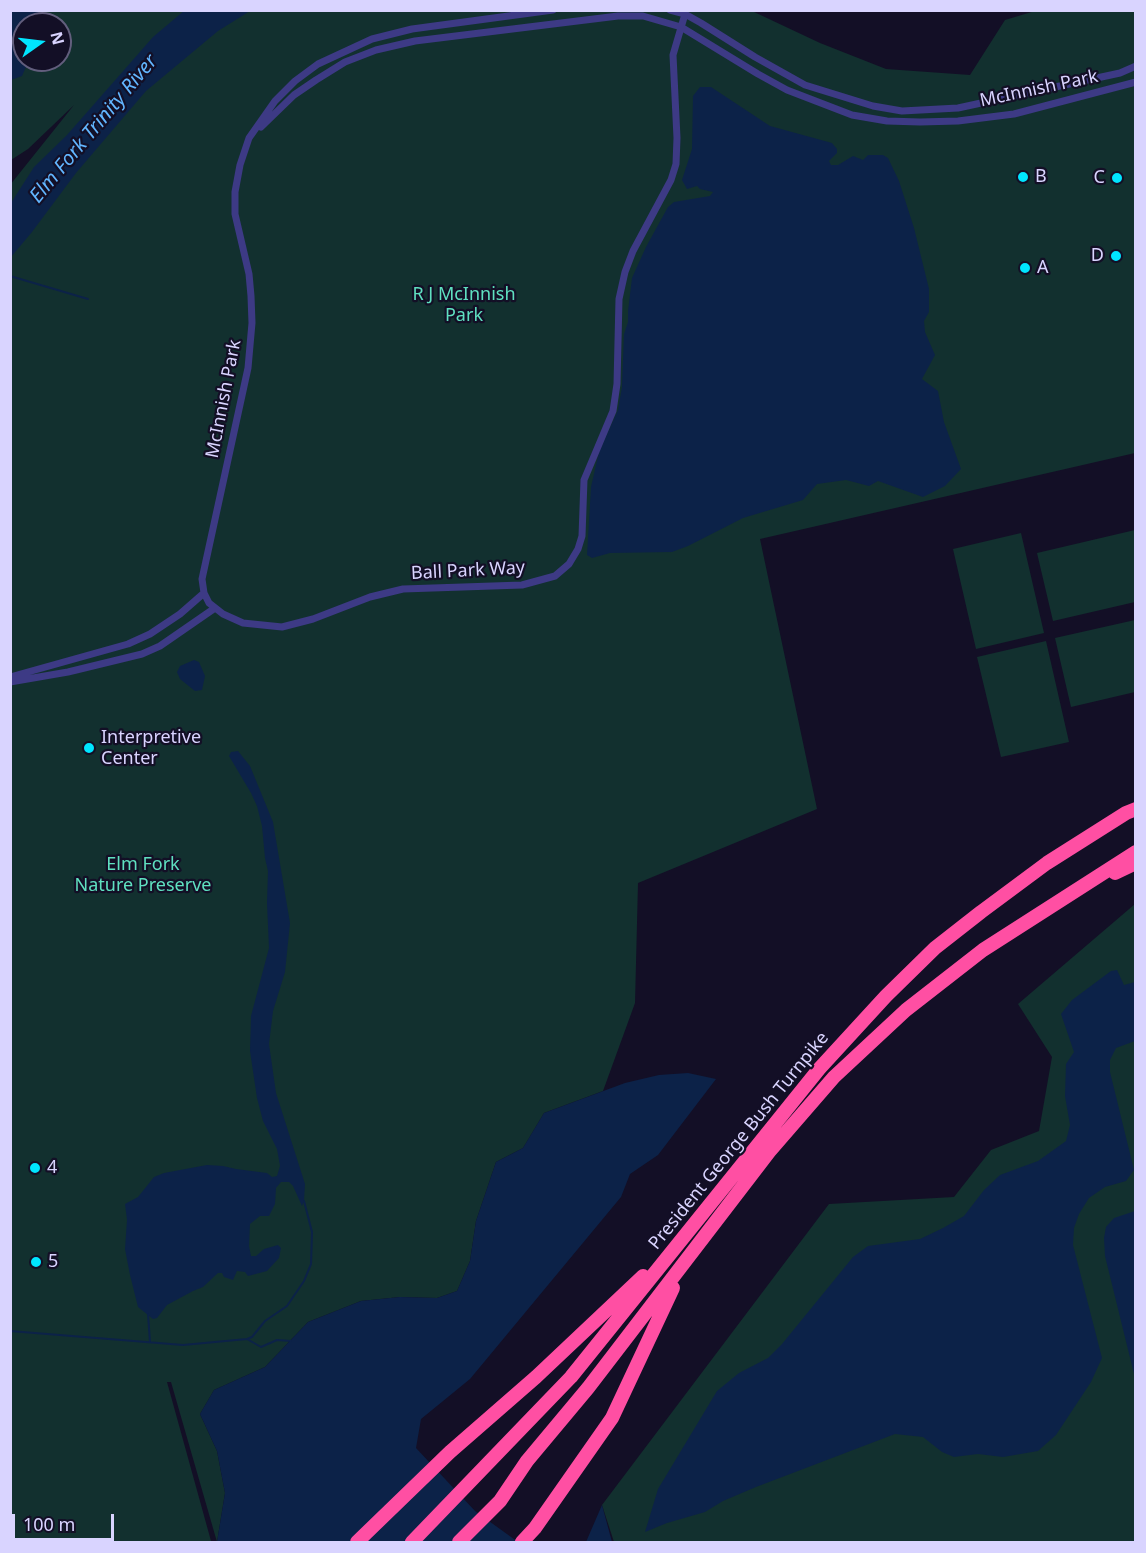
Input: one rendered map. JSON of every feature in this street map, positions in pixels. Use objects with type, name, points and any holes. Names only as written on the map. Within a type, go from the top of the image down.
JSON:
[{"type":"highway","name":"President George Bush Turnpike","points":[[412,1542],[571,1377],[819,1069],[886,996],[935,948],[1047,863],[1132,810]]},
{"type":"highway","name":"President George Bush Turnpike","points":[[459,1542],[500,1501],[527,1461],[588,1388],[769,1152],[834,1077],[869,1042],[983,950],[1136,852]]},
{"type":"highway","points":[[1067,895],[1136,863]]},
{"type":"highway","points":[[357,1542],[450,1452],[536,1377],[683,1239]]},
{"type":"highway","points":[[522,1542],[535,1528],[612,1418],[664,1304],[693,1252]]},
{"type":"street","name":"McInnish Park","points":[[204,593],[202,579],[204,562],[249,363],[252,296],[235,214],[235,192],[240,165],[249,138],[275,101],[295,81],[318,64],[372,39],[412,29],[553,10]]},
{"type":"street","name":"McInnish Park","points":[[670,10],[685,15],[805,85],[873,106],[902,111],[958,108],[1120,73],[1136,66]]},
{"type":"street","name":"Ball Park Way","points":[[204,593],[215,608],[223,614],[243,622],[282,627],[313,619],[370,597],[403,589],[522,585],[555,576],[569,564],[578,549],[582,536],[584,480],[613,411],[617,384],[619,299],[625,272],[633,251],[671,180],[676,164],[673,55],[685,15]]},
{"type":"street","name":"McInnish Park","points":[[249,138],[294,95],[335,68],[345,62],[402,43],[618,16],[644,16],[681,27],[787,90],[852,115],[887,121],[958,121],[1014,114],[1136,82]]},
{"type":"street","points":[[10,677],[128,644],[160,627],[204,593]]},
{"type":"street","points":[[10,682],[68,672],[142,654],[160,646],[215,608]]},
{"type":"green space","points":[[11,11],[752,11],[820,43],[886,69],[970,75],[1005,20],[1035,11],[1135,11],[1135,453],[760,539],[817,809],[638,883],[635,1003],[603,1091],[544,1113],[523,1148],[496,1162],[476,1221],[470,1261],[457,1291],[437,1298],[400,1297],[361,1301],[308,1322],[265,1367],[214,1390],[200,1414],[217,1451],[225,1493],[217,1542],[171,1382],[167,1382],[211,1541],[11,1542],[10,185],[74,105],[28,149],[11,160]]},
{"type":"green space","points":[[1135,530],[1135,602],[1053,621],[1037,553]]},
{"type":"green space","points":[[1021,533],[1044,633],[976,649],[953,549]]},
{"type":"green space","points":[[1135,620],[1135,692],[1071,707],[1055,638]]},
{"type":"green space","points":[[1046,641],[1069,742],[1001,757],[977,657]]},
{"type":"green space","points":[[1135,904],[1135,1542],[614,1542],[602,1505],[829,1204],[954,1197],[991,1150],[1039,1131],[1052,1057],[1018,1004]]},
{"type":"water","points":[[11,10],[39,11],[12,12],[12,72],[24,72],[22,76],[11,80]]},
{"type":"water","name":"Elm Fork Trinity River","points":[[185,10],[250,11],[218,31],[146,91],[76,173],[11,257],[11,203],[34,167],[67,135],[153,37]]},
{"type":"water","points":[[700,87],[711,87],[770,126],[832,143],[837,153],[829,161],[831,165],[838,165],[853,156],[863,160],[868,155],[883,155],[888,158],[899,181],[914,228],[929,289],[929,312],[924,321],[925,332],[935,355],[922,379],[938,391],[944,422],[961,469],[945,486],[923,497],[878,481],[869,486],[846,480],[817,484],[803,500],[743,518],[672,552],[610,553],[592,558],[587,555],[591,487],[599,452],[618,410],[622,387],[624,334],[628,322],[632,278],[668,207],[674,202],[710,196],[713,192],[697,186],[687,189],[682,180],[692,149],[693,96]]},
{"type":"water","points":[[194,660],[199,662],[205,676],[202,690],[195,691],[180,679],[177,672],[180,666]]},
{"type":"water","points":[[238,751],[250,766],[273,822],[290,923],[285,972],[273,1011],[269,1044],[276,1093],[305,1184],[304,1201],[302,1206],[293,1186],[289,1182],[281,1182],[276,1188],[275,1204],[269,1216],[260,1216],[250,1224],[251,1256],[256,1256],[264,1249],[278,1245],[281,1248],[279,1258],[267,1271],[248,1276],[245,1272],[237,1271],[233,1280],[218,1273],[203,1287],[167,1305],[157,1318],[153,1319],[138,1307],[130,1275],[125,1249],[127,1220],[125,1204],[138,1197],[154,1177],[164,1173],[207,1165],[267,1173],[272,1177],[277,1176],[280,1166],[277,1149],[263,1121],[257,1098],[250,1051],[251,1016],[269,948],[268,871],[257,806],[229,756],[231,752]]},
{"type":"water","points":[[1117,970],[1124,985],[1135,982],[1135,1041],[1116,1048],[1110,1060],[1110,1072],[1134,1170],[1126,1181],[1105,1187],[1089,1198],[1074,1228],[1073,1245],[1102,1358],[1091,1382],[1056,1435],[1038,1451],[1003,1457],[978,1454],[954,1457],[942,1452],[923,1437],[895,1434],[756,1487],[723,1501],[705,1512],[645,1532],[658,1489],[717,1391],[739,1373],[768,1358],[853,1257],[868,1246],[920,1239],[943,1228],[964,1216],[984,1190],[1000,1175],[1038,1161],[1066,1141],[1070,1125],[1065,1096],[1066,1064],[1074,1052],[1061,1014],[1072,1000],[1111,971]]},
{"type":"water","points":[[688,1073],[716,1079],[658,1155],[630,1174],[621,1197],[470,1379],[421,1419],[416,1448],[475,1511],[518,1542],[217,1542],[225,1493],[217,1451],[200,1414],[214,1390],[265,1367],[308,1322],[361,1301],[400,1297],[437,1298],[457,1291],[470,1261],[476,1221],[496,1162],[523,1148],[544,1113],[625,1083],[659,1075]]},
{"type":"water","points":[[1136,1211],[1135,1378],[1105,1256],[1104,1238],[1106,1227],[1114,1218]]},
{"type":"water","points":[[602,1505],[612,1542],[586,1542]]},
{"type":"waterway","points":[[10,276],[88,299]]},
{"type":"waterway","points":[[247,1339],[252,1337],[265,1321],[287,1306],[304,1281],[311,1264],[312,1232],[304,1201]]},
{"type":"waterway","points":[[148,1314],[150,1342]]},
{"type":"waterway","points":[[10,1331],[183,1345],[247,1339],[261,1347],[277,1340],[291,1341]]},
{"type":"place","name":"B","points":[[1023,177]]},
{"type":"place","name":"C","points":[[1117,178]]},
{"type":"place","name":"D","points":[[1116,256]]},
{"type":"place","name":"A","points":[[1025,268]]},
{"type":"place","name":"Interpretive Center","points":[[89,748]]},
{"type":"place","name":"4","points":[[35,1168]]},
{"type":"place","name":"5","points":[[36,1262]]},
{"type":"park label","name":"R J McInnish Park","points":[[464,305]]},
{"type":"park label","name":"Elm Fork Nature Preserve","points":[[143,875]]}]
